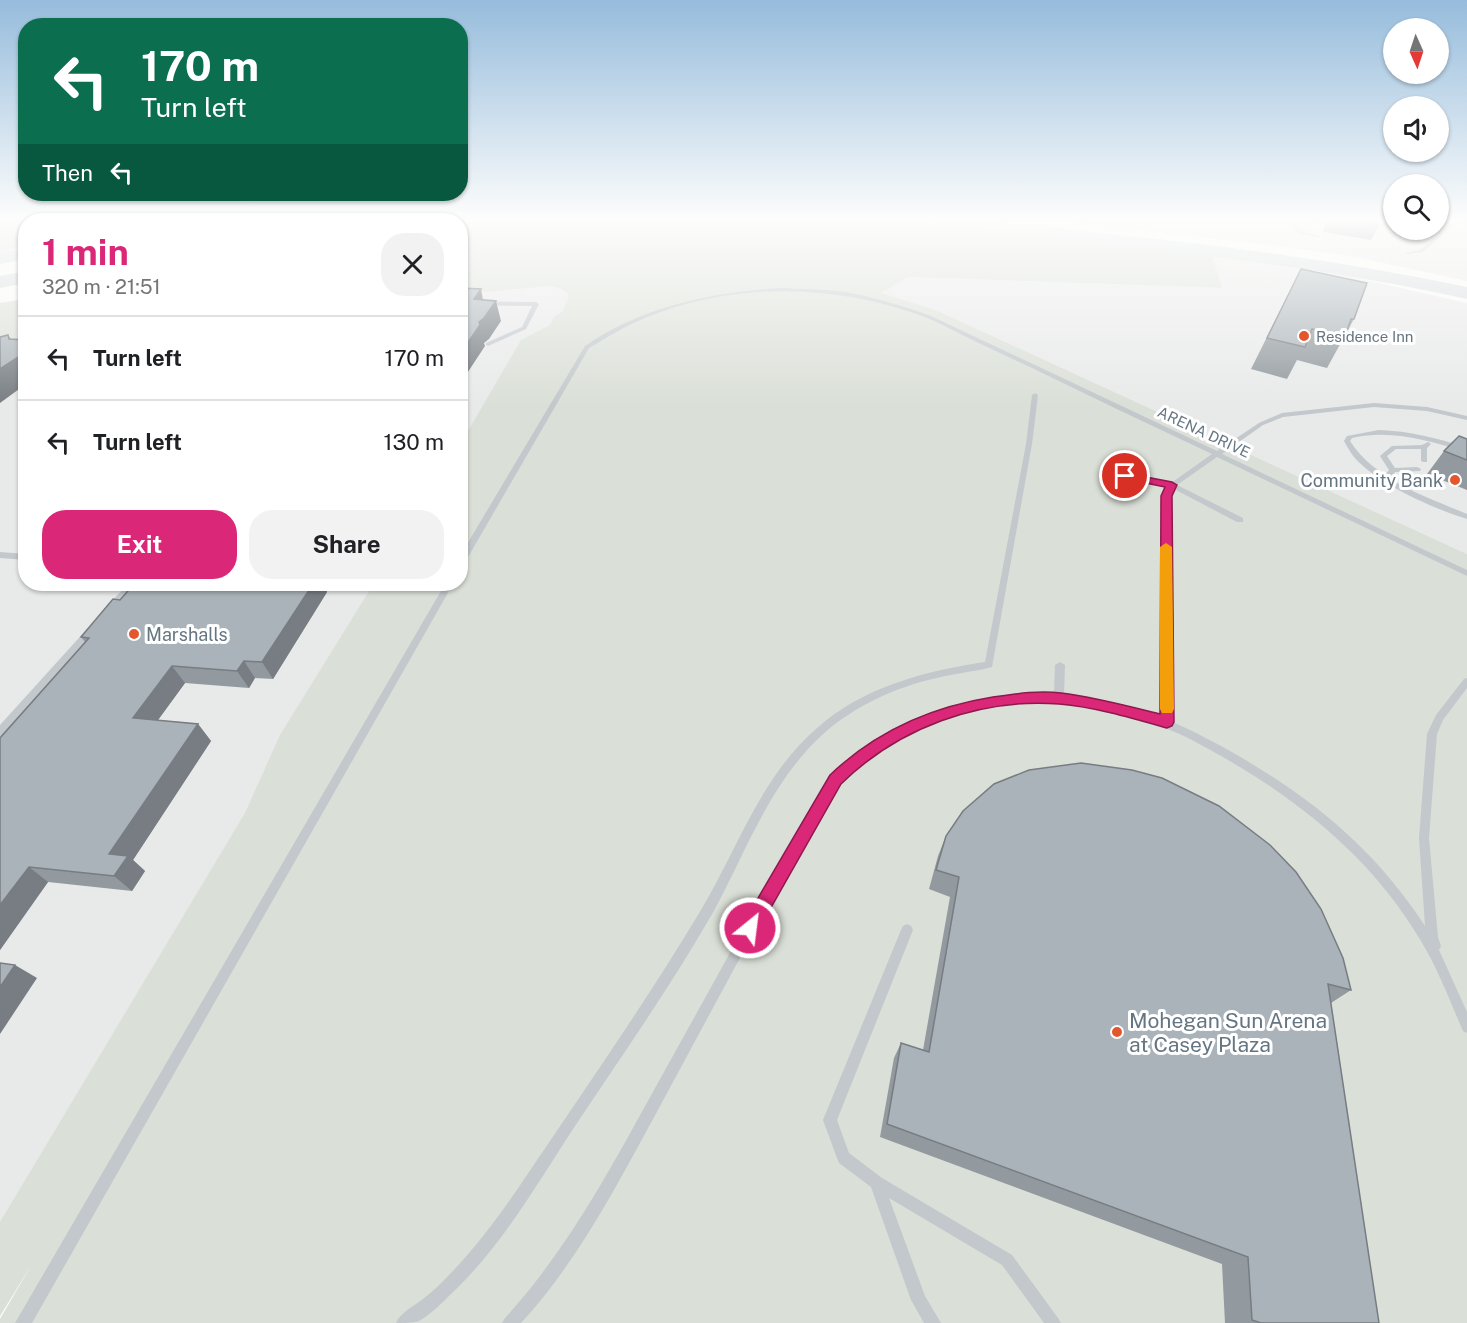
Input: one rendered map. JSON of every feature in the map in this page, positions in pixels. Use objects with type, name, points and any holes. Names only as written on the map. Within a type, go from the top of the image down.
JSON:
[{"type":"highway","points":[[1415,283],[1467,293]]},
{"type":"highway","points":[[0,299],[18,296]]},
{"type":"lane","name":"ARENA DRIVE","points":[[468,550],[577,360],[587,347],[612,331],[666,309],[731,294],[771,291],[842,294],[869,298],[929,317],[1217,452],[1467,573]]},
{"type":"lane","points":[[468,303],[536,304],[524,328],[488,344]]},
{"type":"lane","points":[[404,1323],[459,1276],[497,1231],[708,910],[768,794],[802,749],[842,714],[876,694],[919,677],[989,665],[1029,444],[1035,396]]},
{"type":"lane","points":[[1167,722],[1166,496],[1172,485],[1217,452],[1272,418],[1296,412],[1383,405],[1427,409],[1467,418]]},
{"type":"lane","points":[[1467,450],[1434,438],[1384,432],[1349,436],[1347,441],[1355,454],[1386,479],[1467,517]]},
{"type":"lane","points":[[1393,470],[1383,456],[1394,447],[1424,447],[1434,438]]},
{"type":"lane","points":[[1424,447],[1425,461]]},
{"type":"lane","points":[[1386,479],[1393,470],[1417,469]]},
{"type":"lane","points":[[1125,476],[1172,485],[1240,520]]},
{"type":"lane","points":[[0,555],[18,556]]},
{"type":"lane","points":[[108,611],[126,591]]},
{"type":"lane","points":[[23,1323],[445,591]]},
{"type":"lane","points":[[0,732],[100,619]]},
{"type":"lane","points":[[1059,698],[1060,665]]},
{"type":"lane","points":[[1442,969],[1432,937],[1426,880],[1424,838],[1426,800],[1432,734],[1439,718],[1467,681]]},
{"type":"lane","points":[[510,1323],[521,1312],[565,1253],[607,1188],[784,867],[836,780],[855,761],[882,741],[940,714],[1013,699],[1059,698],[1167,722],[1218,747],[1314,812],[1352,845],[1405,905],[1425,935],[1467,1027]]},
{"type":"lane","points":[[908,930],[830,1119],[844,1158],[877,1184],[1007,1260],[1053,1323]]},
{"type":"lane","points":[[877,1184],[919,1300],[933,1323]]},
{"type":"shaded area","points":[[468,283],[581,283],[468,485]]},
{"type":"shaded area","points":[[468,283],[898,283],[881,293],[938,311],[1467,554],[1467,1323],[0,1323],[0,1319],[32,1264],[0,1316],[0,1222],[245,813],[280,735],[369,591],[468,591],[468,431],[521,340],[550,325],[554,317],[562,312],[568,294],[562,289],[551,286],[468,293]]},
{"type":"shaded area","points":[[898,283],[1071,283],[1221,288],[1220,283],[1378,283],[1467,303],[1467,554],[938,311],[875,296]]},
{"type":"shaded area","points":[[1072,283],[1220,283],[1222,288]]},
{"type":"shaded area","points":[[18,300],[18,347],[0,352],[0,303]]},
{"type":"shaded area","points":[[18,338],[18,591],[408,591],[0,1303],[0,342]]},
{"type":"building","points":[[1294,283],[1367,283],[1345,337],[1312,329],[1305,347],[1267,338]]},
{"type":"building","points":[[468,288],[481,289],[474,299],[496,301],[479,322],[480,325],[468,342]]},
{"type":"building","points":[[8,335],[9,339],[18,340],[18,357],[0,369],[0,337]]},
{"type":"building","points":[[1459,436],[1467,439],[1467,460],[1444,451]]},
{"type":"building","points":[[128,591],[308,591],[262,662],[244,661],[237,671],[172,666],[133,718],[198,724],[109,854],[128,856],[114,876],[29,867],[0,905],[0,738],[89,638],[81,637],[113,599],[120,600]]},
{"type":"building","name":"Mohegan Sun Arena at Casey Plaza","points":[[1081,763],[1132,770],[1162,778],[1219,806],[1270,845],[1296,872],[1321,909],[1343,958],[1351,990],[1328,984],[1379,1323],[1261,1323],[1252,1320],[1248,1257],[887,1124],[901,1043],[929,1052],[959,877],[936,870],[946,836],[963,811],[994,784],[1029,770]]},
{"type":"building","points":[[0,963],[15,965],[0,987]]},
{"type":"slow traffic","points":[[1166,547],[1167,709]]},
{"type":"place","name":"Residence Inn","points":[[1304,336]]},
{"type":"place","name":"Community Bank","points":[[1455,480]]},
{"type":"place","name":"Marshalls","points":[[134,634]]},
{"type":"place","name":"Mohegan Sun Arena at Casey Plaza","points":[[1117,1032]]},
{"type":"route","points":[[750,928],[836,780],[855,761],[882,741],[908,727],[940,714],[974,706],[1013,699],[1059,698],[1167,722],[1166,496],[1172,485],[1125,476]]}]
